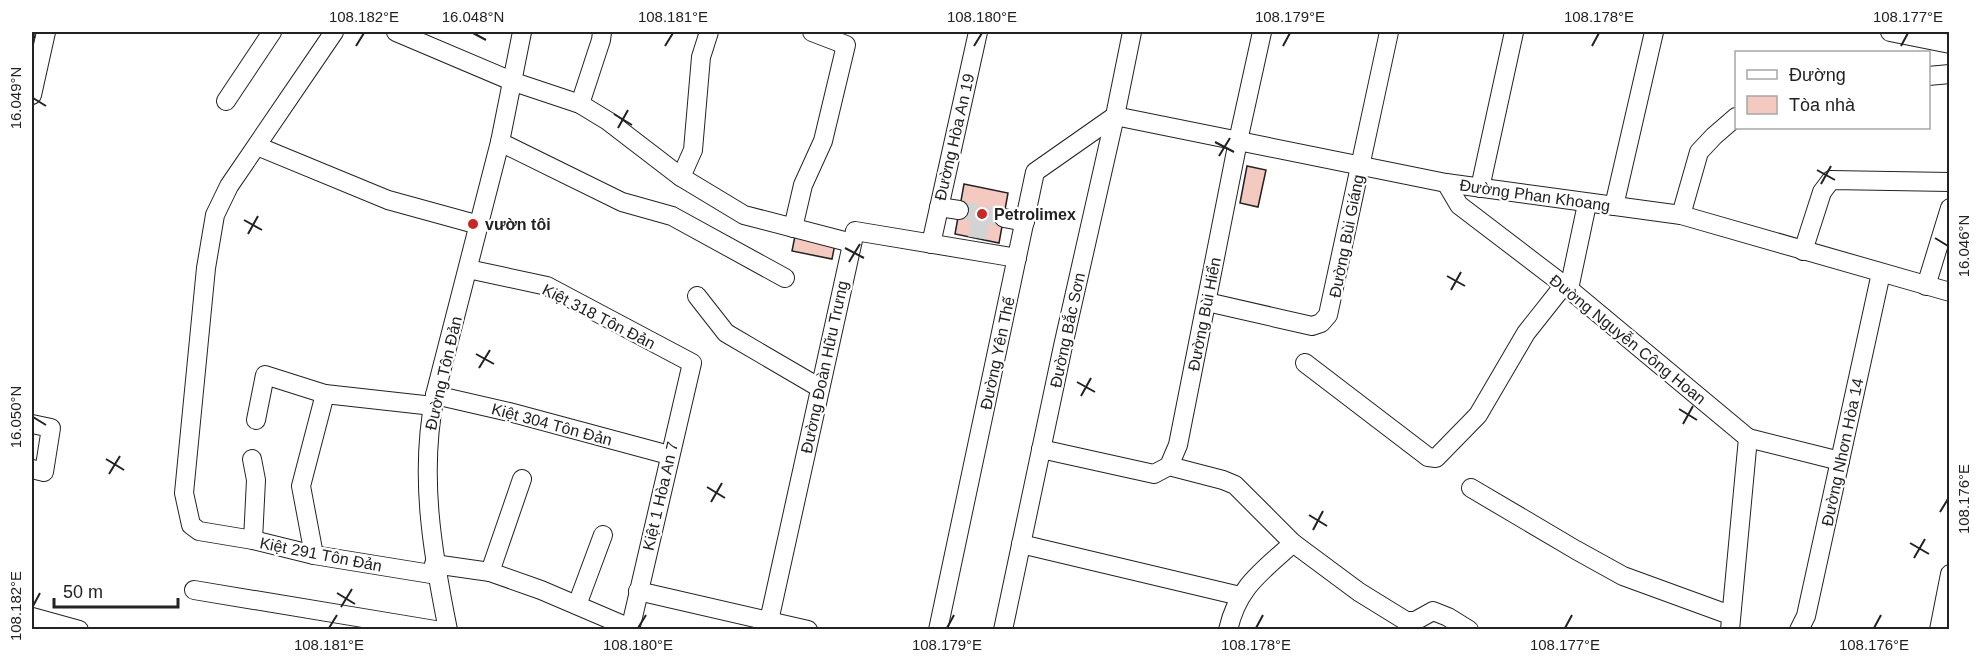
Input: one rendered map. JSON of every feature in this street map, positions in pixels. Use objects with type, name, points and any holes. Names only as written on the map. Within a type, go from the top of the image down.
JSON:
[{"type":"street","points":[[32,95],[46,32]]},
{"type":"street","points":[[226,101],[272,32]]},
{"type":"street","points":[[334,32],[257,146],[387,200],[479,225]]},
{"type":"street","points":[[396,32],[514,82],[580,104],[608,121],[681,177],[744,215],[852,243],[855,231],[931,244],[975,244],[1017,258]]},
{"type":"street","name":"Đường Tôn Đản","points":[[448,630],[436,570],[428,494],[428,454],[434,400],[500,141],[514,82],[522,32]]},
{"type":"street","points":[[580,104],[602,32]]},
{"type":"street","points":[[681,177],[693,150],[701,57],[709,32]]},
{"type":"street","points":[[793,228],[803,185],[823,141],[846,45],[813,32]]},
{"type":"street","name":"Đường Hòa An 19","points":[[931,244],[978,32]]},
{"type":"street","name":"Đường Bắc Sơn","points":[[1003,630],[1132,32]]},
{"type":"street","name":"Đường Bùi Hiển","points":[[1169,466],[1178,445],[1262,32]]},
{"type":"street","name":"Đường Bùi Giáng","points":[[1207,302],[1312,326],[1321,323],[1328,315],[1332,305],[1389,32]]},
{"type":"street","points":[[1480,188],[1514,32]]},
{"type":"street","points":[[1614,206],[1654,32]]},
{"type":"street","points":[[1890,32],[1950,44]]},
{"type":"street","points":[[1930,76],[1950,74]]},
{"type":"street","name":"Đường Phan Khoang","points":[[1115,116],[1446,183],[1681,215],[1950,292]]},
{"type":"street","name":"Đường Yên Thế","points":[[938,630],[1035,172],[1115,116]]},
{"type":"street","points":[[1681,215],[1699,152],[1720,130],[1735,119]]},
{"type":"street","points":[[500,141],[622,202],[672,216],[785,278]]},
{"type":"street","name":"Kiệt 291 Tôn Đản","points":[[257,146],[229,186],[212,224],[184,493],[190,525],[199,531],[253,540],[314,555],[436,570],[490,572],[541,590],[630,629]]},
{"type":"street","points":[[1803,251],[1822,192],[1832,172],[1950,182]]},
{"type":"street","name":"Đường Nguyễn Công Hoan","points":[[1446,183],[1460,205],[1567,287],[1748,438]]},
{"type":"street","points":[[1305,363],[1428,457],[1436,458],[1478,415],[1526,333],[1567,287],[1587,204]]},
{"type":"street","points":[[939,207],[959,210]]},
{"type":"street","points":[[1926,286],[1950,208]]},
{"type":"street","points":[[1004,218],[1024,222]]},
{"type":"street","name":"Đường Đoàn Hữu Trưng","points":[[768,625],[852,243]]},
{"type":"street","name":"Kiệt 318 Tôn Đản","points":[[468,269],[547,286],[692,363]]},
{"type":"street","name":"Đường Nhơn Hòa 14","points":[[1799,630],[1806,616],[1881,273]]},
{"type":"street","points":[[697,296],[726,333],[820,388]]},
{"type":"street","name":"Kiệt 1 Hòa An 7","points":[[630,629],[692,363]]},
{"type":"street","name":"Kiệt 304 Tôn Đản","points":[[256,420],[265,375],[325,394],[434,400],[508,412],[669,455]]},
{"type":"street","points":[[314,555],[301,486],[325,394]]},
{"type":"street","points":[[32,424],[51,428],[44,472],[32,469]]},
{"type":"street","points":[[1471,488],[1623,576],[1730,622],[1748,438],[1840,461]]},
{"type":"street","points":[[1041,449],[1154,474],[1169,466],[1230,482],[1293,543],[1359,592],[1406,621],[1414,621],[1433,611],[1469,630]]},
{"type":"street","points":[[252,459],[256,480],[253,540]]},
{"type":"street","points":[[490,572],[522,479]]},
{"type":"street","points":[[577,605],[603,535]]},
{"type":"street","points":[[1228,630],[1231,615],[1248,584],[1293,543]]},
{"type":"street","points":[[1021,544],[1240,596]]},
{"type":"street","points":[[1939,630],[1950,574]]},
{"type":"street","points":[[194,590],[435,630]]},
{"type":"street","points":[[638,591],[768,625],[808,630]]},
{"type":"street","points":[[32,617],[79,630]]},
{"type":"building","points":[[1247,166],[1266,170],[1258,207],[1240,203]]},
{"type":"building","name":"Petrolimex","points":[[964,184],[1008,193],[999,243],[955,234]]},
{"type":"building","points":[[795,236],[835,244],[832,259],[792,251]]},
{"type":"tunnel","points":[[959,210],[1004,218]]},
{"type":"tunnel","points":[[977,238],[981,214]]},
{"type":"place","name":"Petrolimex","points":[[982,214]]},
{"type":"place","name":"vườn tôi","points":[[473,224]]}]
